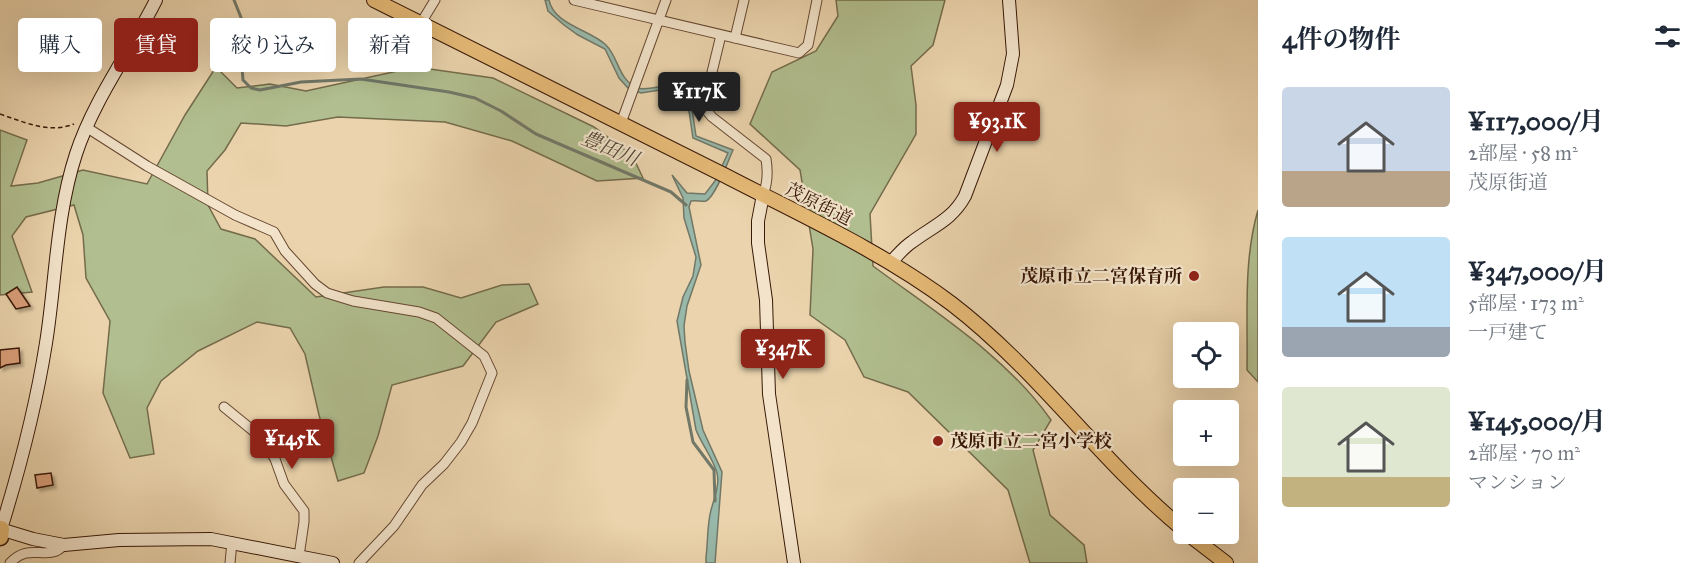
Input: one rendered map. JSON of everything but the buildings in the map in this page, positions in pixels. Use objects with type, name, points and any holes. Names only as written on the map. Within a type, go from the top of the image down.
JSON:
[{"type":"main road","name":"茂原街道","points":[[374,0],[411,18]]},
{"type":"main road","name":"茂原街道","points":[[432,28],[763,195],[891,262],[919,280],[985,331],[1019,363],[1138,489],[1173,520]]},
{"type":"main road","points":[[1201,544],[1226,563]]},
{"type":"street","points":[[156,0],[86,127],[76,153],[66,189],[39,385],[29,432],[0,531],[64,545],[119,540],[185,538],[232,542],[333,563]]},
{"type":"street","points":[[424,18],[435,0]]},
{"type":"street","points":[[574,0],[613,5],[659,21],[799,53],[808,45],[817,0]]},
{"type":"street","points":[[621,123],[666,0]]},
{"type":"street","points":[[735,38],[744,0]]},
{"type":"street","points":[[891,262],[909,243],[958,209],[965,196],[1007,85],[1013,54],[1009,0]]},
{"type":"street","points":[[721,35],[705,101],[706,108],[712,117],[766,159],[766,177],[758,221],[758,243],[766,300],[769,394],[794,563]]},
{"type":"street","points":[[86,127],[147,166],[235,215],[274,232],[285,251],[315,284],[327,292],[353,301],[419,312],[436,318],[484,356],[492,373],[472,423],[461,442],[444,465],[422,486],[394,526],[359,563]]},
{"type":"street","points":[[224,408],[262,438],[284,484],[304,511],[299,556]]},
{"type":"street","points":[[230,563],[232,542]]},
{"type":"street","points":[[10,563],[15,557],[24,553],[50,556],[58,553],[64,545]]},
{"type":"path","points":[[0,114],[42,127],[64,128],[75,124],[86,127]]},
{"type":"green space","points":[[836,0],[945,0],[933,45],[911,66],[916,105],[916,134],[870,214],[873,266],[945,318],[991,355],[1013,375],[1051,420],[1033,450],[1050,515],[1084,545],[1087,563],[1030,563],[1008,490],[908,392],[864,377],[845,340],[810,315],[813,249],[800,170],[750,124],[772,72],[816,51],[838,16]]},
{"type":"green space","points":[[432,69],[493,78],[594,127],[632,155],[643,178],[597,181],[512,141],[445,122],[338,117],[286,126],[241,123],[225,150],[207,171],[208,205],[221,229],[255,239],[316,297],[384,287],[423,287],[461,298],[502,285],[529,284],[538,304],[496,322],[463,366],[392,385],[378,436],[364,473],[338,481],[305,354],[290,328],[257,322],[198,351],[161,381],[147,408],[154,454],[130,458],[103,393],[110,321],[86,278],[83,235],[74,205],[26,217],[12,236],[32,292],[0,295],[0,130],[27,140],[11,186],[38,183],[83,170],[147,184],[185,115],[213,72],[221,72],[237,88],[270,84],[306,91],[393,72],[432,72]]},
{"type":"green space","points":[[1258,210],[1258,382],[1247,370],[1247,309],[1250,249]]},
{"type":"shaded area","points":[[545,0],[549,0],[552,8],[565,21],[606,45],[626,80],[631,84],[645,89],[675,84],[692,109],[696,136],[733,150],[718,186],[710,198],[706,201],[691,201],[689,207],[701,265],[687,306],[684,326],[685,342],[689,371],[703,430],[722,472],[715,563],[706,563],[706,557],[709,522],[718,477],[713,462],[696,430],[677,321],[683,297],[693,276],[696,257],[684,218],[683,198],[672,175],[687,193],[705,194],[715,181],[728,153],[693,138],[689,111],[673,88],[641,93],[628,88],[619,78],[605,49],[564,25],[548,11]]},
{"type":"waterway","name":"豊田川","points":[[234,0],[246,30],[248,49],[244,55],[242,67],[243,80],[251,88],[260,90],[301,82],[361,79],[475,98],[501,111],[536,134],[671,192],[686,205]]},
{"type":"waterway","name":"豊田川","points":[[687,380],[686,407],[693,442],[714,470],[715,501]]},
{"type":"place","name":"茂原市立二宮保育所","points":[[1194,276]]},
{"type":"place","name":"茂原市立二宮小学校","points":[[938,441]]}]
